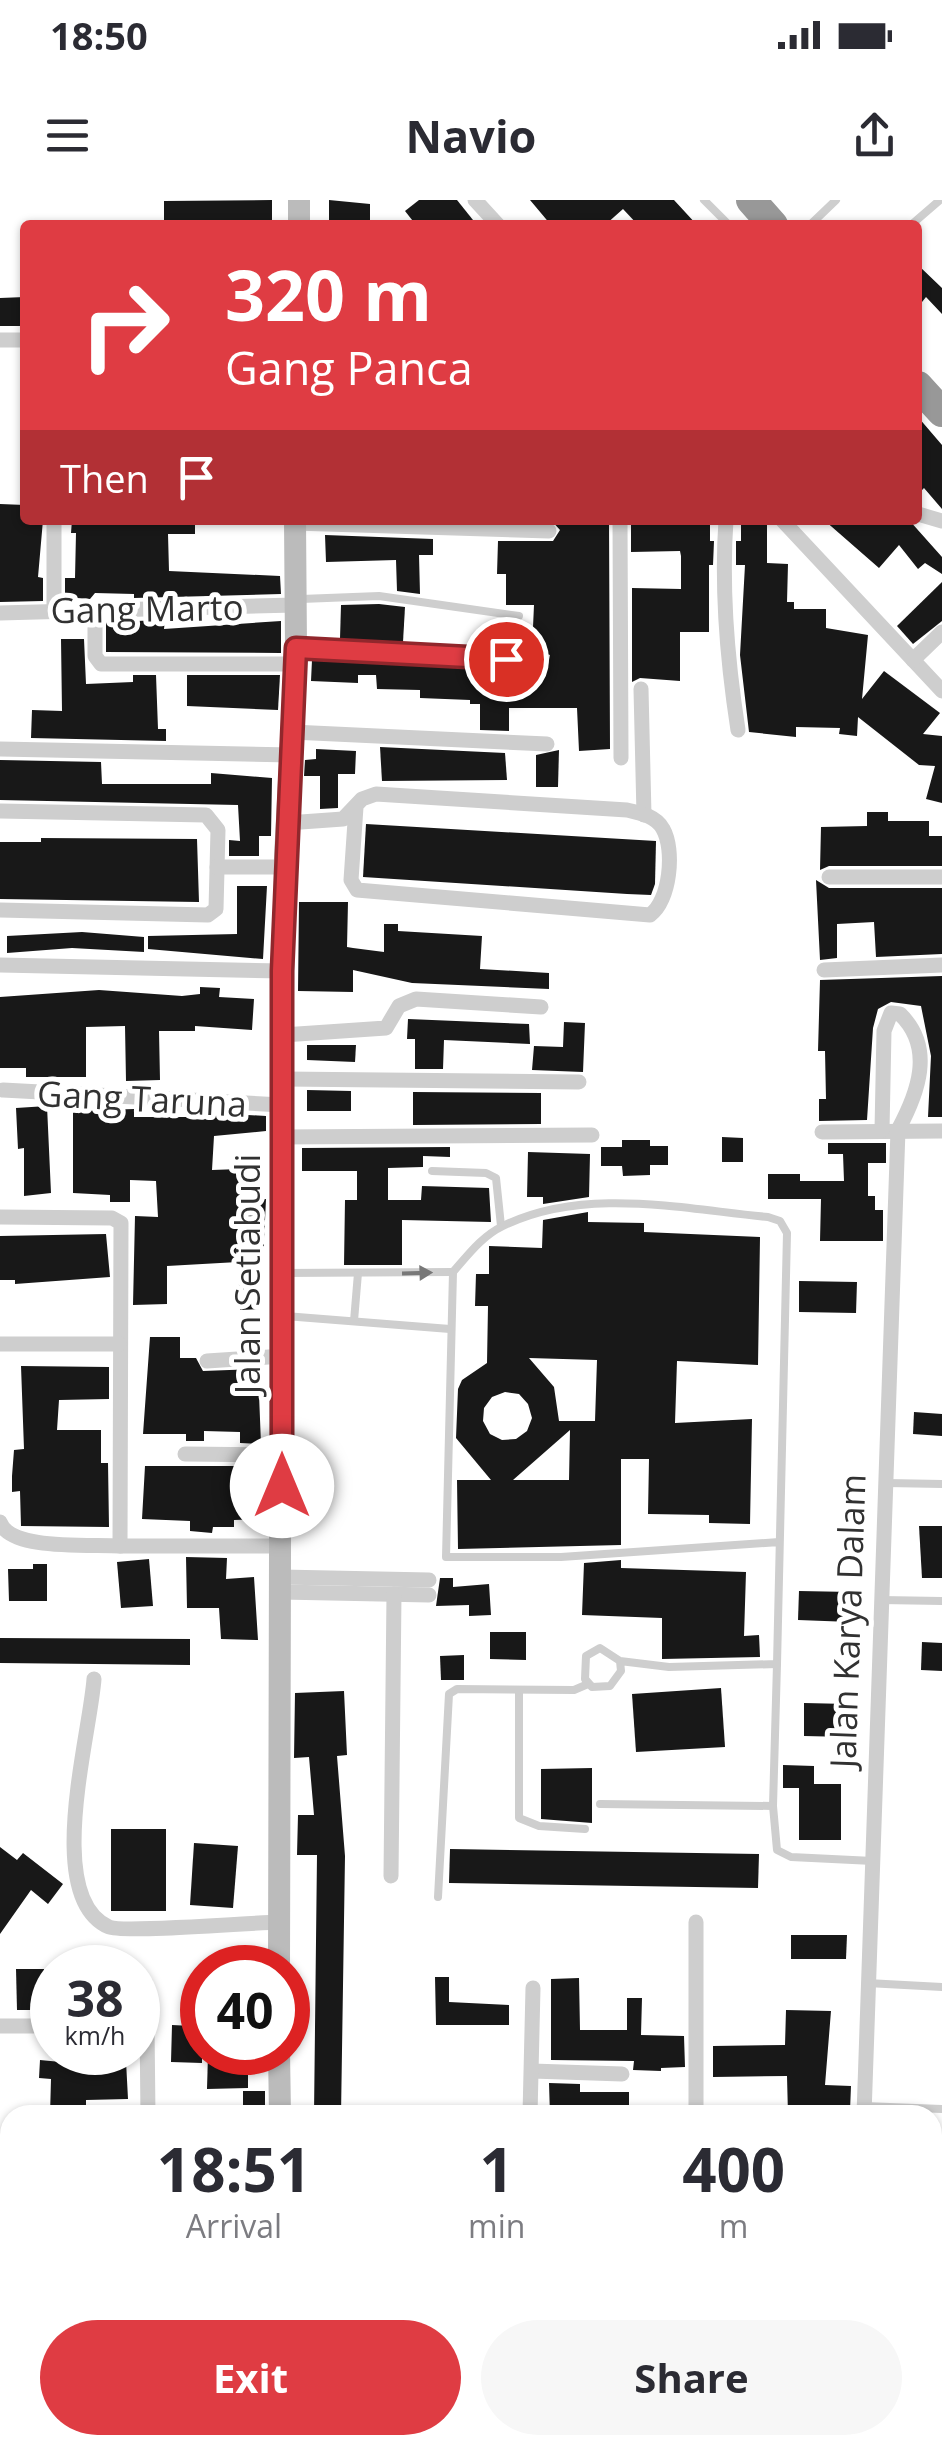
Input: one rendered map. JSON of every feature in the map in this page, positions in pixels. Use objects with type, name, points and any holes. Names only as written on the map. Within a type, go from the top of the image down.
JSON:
[{"type":"highway","points":[[922,390],[942,412]]},
{"type":"street","points":[[475,200],[493,220]]},
{"type":"street","points":[[54,525],[54,610]]},
{"type":"street","name":"Jalan Setiabudi","points":[[278,1945],[283,1356],[280,1137],[285,867],[296,656],[294,525]]},
{"type":"street","points":[[468,525],[549,531]]},
{"type":"street","points":[[620,525],[621,758]]},
{"type":"street","points":[[726,525],[726,640],[738,730]]},
{"type":"street","points":[[787,525],[942,691]]},
{"type":"street","name":"Gang Marto","points":[[0,613],[295,602]]},
{"type":"street","points":[[95,609],[95,656],[100,664],[296,656],[541,661]]},
{"type":"street","points":[[913,660],[942,632]]},
{"type":"street","points":[[641,689],[644,815]]},
{"type":"street","points":[[0,749],[547,744]]},
{"type":"street","points":[[287,823],[343,819],[356,807],[376,794],[627,810],[644,815],[665,831],[662,903],[650,915],[357,890],[351,880],[356,807]]},
{"type":"street","points":[[0,811],[206,815],[218,830],[216,908],[208,915],[0,910]]},
{"type":"street","points":[[218,867],[285,867]]},
{"type":"street","points":[[829,877],[942,876]]},
{"type":"street","points":[[0,965],[282,971]]},
{"type":"street","points":[[824,970],[942,965]]},
{"type":"street","points":[[283,1035],[386,1028],[399,1006],[416,999],[541,1007]]},
{"type":"street","name":"Jalan Karya Dalam","points":[[864,2105],[887,1483],[890,1130],[883,1098],[884,1031],[891,1013],[903,1015],[918,1045],[921,1084],[917,1096]]},
{"type":"street","points":[[283,1079],[579,1082]]},
{"type":"street","name":"Gang Taruna","points":[[3,1090],[282,1105]]},
{"type":"street","points":[[883,1098],[917,1096]]},
{"type":"street","points":[[890,1130],[917,1096]]},
{"type":"street","points":[[822,1132],[942,1131]]},
{"type":"street","points":[[280,1137],[592,1134]]},
{"type":"street","points":[[0,1217],[112,1218],[121,1223],[120,1546]]},
{"type":"street","points":[[0,1344],[119,1344]]},
{"type":"street","points":[[207,1361],[283,1356]]},
{"type":"street","points":[[185,1454],[281,1455]]},
{"type":"street","points":[[0,1522],[5,1533],[21,1541],[120,1546],[282,1546]]},
{"type":"street","points":[[281,1584],[429,1587],[394,1594],[281,1584]]},
{"type":"street","points":[[392,1876],[394,1594]]},
{"type":"street","points":[[94,1679],[75,1844],[75,1882],[87,1912],[111,1928],[278,1922]]},
{"type":"street","points":[[696,1922],[696,2105]]},
{"type":"street","points":[[530,2105],[533,1988]]},
{"type":"street","points":[[0,2026],[30,2026]]},
{"type":"street","points":[[532,2071],[622,2074]]},
{"type":"street","points":[[145,2075],[147,2105]]},
{"type":"street","points":[[280,2075],[280,2105]]},
{"type":"lane","points":[[704,200],[724,220]]},
{"type":"lane","points":[[815,220],[836,200]]},
{"type":"lane","points":[[916,220],[940,200]]},
{"type":"lane","points":[[295,602],[379,596],[519,616]]},
{"type":"lane","points":[[432,1171],[486,1173],[496,1178],[501,1226]]},
{"type":"lane","points":[[778,1542],[561,1557],[446,1557],[452,1272],[479,1242],[501,1226],[586,1202],[768,1216],[784,1226],[773,1838],[780,1854],[874,1861]]},
{"type":"lane","points":[[281,1273],[452,1272]]},
{"type":"lane","points":[[354,1321],[358,1273]]},
{"type":"lane","points":[[282,1316],[450,1330]]},
{"type":"lane","points":[[887,1483],[942,1484]]},
{"type":"lane","points":[[882,1600],[942,1602]]},
{"type":"lane","points":[[588,1684],[582,1663],[592,1650],[608,1650],[620,1661],[668,1668],[777,1664]]},
{"type":"lane","points":[[438,1897],[449,1694],[457,1689],[574,1690],[588,1684],[610,1686],[621,1671],[620,1661]]},
{"type":"lane","points":[[519,1691],[519,1818],[539,1826],[585,1829]]},
{"type":"lane","points":[[600,1804],[773,1806]]},
{"type":"lane","points":[[867,1983],[942,1986]]},
{"type":"building","points":[[272,200],[272,220],[164,220],[164,201]]},
{"type":"building","points":[[329,200],[370,204],[370,220],[329,220]]},
{"type":"building","points":[[419,200],[457,200],[473,220],[412,220],[405,211]]},
{"type":"building","points":[[530,200],[674,200],[692,220],[633,220],[623,209],[611,220],[547,220]]},
{"type":"building","points":[[922,269],[942,288],[942,314],[926,297],[922,302]]},
{"type":"building","points":[[20,297],[20,326],[0,326],[0,298]]},
{"type":"building","points":[[922,422],[942,445],[942,509],[924,488]]},
{"type":"building","points":[[0,504],[20,505],[20,525],[43,525],[38,577],[43,578],[43,601],[0,602]]},
{"type":"building","points":[[72,525],[195,525],[195,534],[168,534],[169,571],[280,576],[281,594],[134,598],[134,594],[95,593],[90,599],[65,597],[65,578],[75,578],[76,533],[71,533]]},
{"type":"building","points":[[556,525],[609,525],[610,749],[579,751],[577,708],[509,708],[509,731],[480,730],[480,704],[470,704],[470,700],[420,698],[420,690],[377,689],[376,675],[358,675],[358,683],[311,681],[312,660],[547,670],[550,655],[532,649],[534,605],[506,605],[506,574],[497,574],[498,541],[553,541],[560,530]]},
{"type":"building","points":[[631,525],[710,525],[710,541],[714,541],[713,565],[709,565],[709,632],[680,632],[680,681],[640,678],[632,682],[632,588],[681,589],[680,551],[631,552]]},
{"type":"building","points":[[741,525],[767,525],[767,563],[788,564],[787,602],[794,602],[794,609],[826,609],[826,628],[868,635],[862,699],[884,671],[940,713],[923,734],[942,736],[942,803],[926,799],[935,766],[919,765],[858,717],[857,736],[839,734],[840,728],[796,727],[796,737],[749,732],[740,655],[745,565],[736,565]]},
{"type":"building","points":[[830,525],[913,525],[942,557],[942,574],[925,563],[918,569],[899,545],[879,568]]},
{"type":"building","points":[[325,535],[433,539],[433,555],[419,555],[420,594],[397,591],[396,560],[326,562]]},
{"type":"building","points":[[942,582],[942,621],[913,644],[897,626]]},
{"type":"building","points":[[341,605],[405,607],[403,642],[340,639]]},
{"type":"building","points":[[165,620],[164,629],[281,621],[281,653],[106,652],[106,622]]},
{"type":"building","points":[[61,639],[84,639],[86,684],[133,682],[133,675],[156,675],[158,729],[166,729],[166,741],[31,738],[32,710],[62,711]]},
{"type":"building","points":[[187,675],[280,675],[278,710],[187,706]]},
{"type":"building","points":[[380,747],[505,753],[507,780],[382,781]]},
{"type":"building","points":[[316,749],[356,751],[355,774],[338,774],[338,808],[320,809],[320,776],[304,776],[305,760],[316,759]]},
{"type":"building","points":[[559,750],[558,787],[536,787],[536,755]]},
{"type":"building","points":[[0,760],[101,762],[102,784],[211,784],[211,773],[272,778],[271,836],[259,836],[259,856],[229,856],[229,840],[240,841],[238,805],[0,800]]},
{"type":"building","points":[[867,812],[888,812],[888,821],[929,821],[929,836],[942,836],[942,866],[829,866],[820,870],[821,827],[867,826]]},
{"type":"building","points":[[366,824],[656,841],[655,884],[651,895],[363,877]]},
{"type":"building","points":[[41,838],[197,839],[199,902],[0,899],[0,842],[41,842]]},
{"type":"building","points":[[816,880],[829,888],[942,888],[942,954],[876,957],[874,922],[837,924],[837,958],[820,960]]},
{"type":"building","points":[[237,886],[267,886],[263,959],[148,949],[148,936],[237,934]]},
{"type":"building","points":[[299,902],[348,902],[347,947],[384,952],[384,924],[398,924],[398,931],[482,936],[480,969],[549,973],[549,989],[412,983],[353,970],[353,992],[298,991]]},
{"type":"building","points":[[82,932],[144,937],[144,952],[72,948],[7,953],[7,936]]},
{"type":"building","points":[[942,976],[942,1117],[928,1117],[931,1056],[921,1006],[891,1002],[878,1009],[873,1028],[867,1120],[819,1121],[819,1099],[826,1099],[825,1051],[818,1051],[820,980]]},
{"type":"building","points":[[200,987],[220,988],[219,997],[254,999],[252,1030],[195,1026],[195,1031],[159,1031],[160,1080],[126,1081],[125,1026],[86,1027],[86,1077],[26,1077],[26,1068],[0,1068],[0,997],[99,990],[182,996],[200,994]]},
{"type":"building","points":[[408,1019],[529,1024],[530,1044],[444,1040],[443,1069],[415,1069],[415,1039],[407,1039]]},
{"type":"building","points":[[564,1022],[585,1023],[583,1072],[532,1070],[534,1046],[563,1047]]},
{"type":"building","points":[[307,1045],[356,1045],[355,1062],[307,1060]]},
{"type":"building","points":[[307,1090],[351,1091],[351,1111],[307,1111]]},
{"type":"building","points":[[413,1092],[541,1093],[541,1124],[413,1125]]},
{"type":"building","points":[[47,1106],[51,1193],[24,1196],[24,1148],[18,1149],[16,1108]]},
{"type":"building","points":[[134,1109],[134,1117],[197,1117],[198,1112],[266,1116],[266,1131],[214,1136],[212,1170],[240,1169],[240,1200],[266,1199],[263,1263],[258,1263],[260,1309],[240,1310],[238,1262],[167,1266],[167,1304],[133,1305],[135,1216],[158,1217],[156,1181],[130,1180],[130,1202],[110,1202],[110,1195],[73,1193],[73,1111]]},
{"type":"building","points":[[722,1137],[743,1138],[743,1162],[722,1162]]},
{"type":"building","points":[[622,1140],[650,1140],[650,1146],[668,1146],[668,1165],[650,1165],[650,1175],[623,1176],[622,1166],[601,1166],[601,1147],[622,1147]]},
{"type":"building","points":[[828,1143],[886,1143],[886,1163],[868,1163],[868,1196],[875,1196],[875,1210],[883,1210],[883,1241],[820,1241],[821,1199],[768,1199],[768,1174],[800,1174],[800,1181],[844,1181],[843,1154],[828,1154]]},
{"type":"building","points":[[450,1147],[450,1157],[423,1156],[423,1167],[388,1168],[388,1200],[421,1200],[422,1186],[489,1188],[491,1222],[402,1220],[402,1265],[344,1265],[345,1200],[357,1200],[357,1171],[302,1171],[302,1148]]},
{"type":"building","points":[[528,1152],[590,1154],[589,1197],[543,1204],[543,1197],[527,1197]]},
{"type":"building","points":[[588,1212],[588,1222],[644,1223],[644,1232],[760,1237],[758,1365],[677,1361],[675,1423],[752,1419],[750,1524],[709,1523],[709,1515],[648,1514],[649,1459],[621,1459],[621,1545],[458,1549],[457,1480],[491,1480],[456,1438],[458,1389],[462,1380],[487,1363],[488,1306],[475,1306],[476,1274],[489,1274],[489,1246],[542,1248],[543,1220]],"holes":[[[529,1358],[597,1360],[595,1421],[559,1421],[554,1387]],[[505,1392],[519,1394],[528,1404],[532,1418],[527,1431],[516,1439],[502,1440],[490,1434],[483,1421],[484,1408],[492,1397]],[[570,1430],[569,1480],[513,1480]]]},
{"type":"building","points":[[106,1234],[110,1277],[15,1284],[15,1280],[0,1280],[0,1236]]},
{"type":"building","points":[[799,1281],[857,1282],[856,1313],[799,1312]]},
{"type":"building","points":[[150,1337],[180,1337],[180,1358],[196,1358],[203,1371],[258,1369],[261,1444],[240,1443],[240,1432],[204,1431],[204,1441],[186,1441],[186,1434],[143,1434]]},
{"type":"building","points":[[21,1366],[109,1367],[109,1399],[59,1400],[57,1430],[101,1430],[101,1463],[108,1463],[109,1527],[21,1526],[20,1491],[12,1492],[12,1476],[14,1450],[24,1449]]},
{"type":"building","points":[[914,1412],[942,1414],[942,1436],[913,1434]]},
{"type":"building","points":[[145,1466],[258,1466],[260,1519],[234,1520],[234,1527],[213,1527],[212,1533],[190,1531],[190,1521],[142,1519]]},
{"type":"building","points":[[919,1526],[942,1526],[942,1578],[922,1578]]},
{"type":"building","points":[[186,1557],[227,1558],[226,1579],[254,1577],[258,1640],[221,1639],[219,1608],[187,1608]]},
{"type":"building","points":[[149,1559],[153,1606],[121,1608],[117,1562]]},
{"type":"building","points":[[621,1560],[621,1568],[746,1572],[744,1636],[759,1635],[760,1657],[662,1659],[662,1618],[582,1615],[584,1563]]},
{"type":"building","points":[[33,1564],[47,1564],[47,1601],[9,1601],[8,1569],[33,1569]]},
{"type":"building","points":[[440,1578],[453,1578],[453,1587],[489,1584],[491,1615],[469,1616],[469,1605],[436,1606]]},
{"type":"building","points":[[799,1591],[852,1592],[851,1622],[798,1620]]},
{"type":"building","points":[[490,1632],[526,1632],[526,1660],[490,1659]]},
{"type":"building","points":[[0,1638],[190,1639],[190,1665],[0,1663]]},
{"type":"building","points":[[922,1642],[942,1643],[942,1671],[921,1670]]},
{"type":"building","points":[[464,1655],[464,1680],[441,1680],[440,1656]]},
{"type":"building","points":[[721,1688],[725,1747],[636,1752],[632,1694]]},
{"type":"building","points":[[344,1691],[347,1755],[337,1756],[345,1856],[341,2105],[314,2105],[317,1855],[297,1855],[298,1815],[314,1815],[309,1757],[294,1758],[295,1693]]},
{"type":"building","points":[[804,1703],[848,1704],[848,1737],[804,1736]]},
{"type":"building","points":[[783,1765],[814,1766],[814,1784],[841,1784],[841,1840],[799,1840],[799,1788],[783,1788]]},
{"type":"building","points":[[592,1768],[592,1823],[541,1819],[541,1769]]},
{"type":"building","points":[[111,1829],[166,1829],[166,1911],[111,1911]]},
{"type":"building","points":[[194,1843],[238,1846],[233,1908],[190,1905]]},
{"type":"building","points":[[0,1847],[17,1860],[23,1853],[63,1884],[48,1904],[31,1890],[0,1934]]},
{"type":"building","points":[[450,1849],[759,1854],[758,1888],[449,1883]]},
{"type":"building","points":[[791,1935],[847,1935],[846,1959],[791,1959]]},
{"type":"building","points":[[16,1969],[30,1969],[30,2010],[17,2010]]},
{"type":"building","points":[[435,1977],[449,1977],[449,2002],[509,2005],[509,2025],[436,2025]]},
{"type":"building","points":[[579,1978],[580,2030],[627,2030],[627,1998],[642,1998],[641,2035],[684,2036],[685,2067],[633,2070],[634,2061],[551,2060],[551,1979]]},
{"type":"building","points":[[786,2010],[831,2011],[825,2085],[851,2086],[850,2105],[788,2105],[787,2076],[713,2077],[713,2046],[785,2045]]},
{"type":"building","points":[[172,2025],[180,2025],[180,2062],[171,2062]]},
{"type":"building","points":[[127,2075],[128,2099],[50,2105],[51,2079],[39,2078]]},
{"type":"building","points":[[207,2075],[248,2075],[248,2088],[207,2089]]},
{"type":"building","points":[[549,2083],[580,2084],[580,2092],[629,2092],[629,2105],[550,2105]]},
{"type":"building","points":[[243,2091],[265,2091],[265,2105],[243,2105]]},
{"type":"route","points":[[282,1486],[282,971],[296,648],[506,659]]}]
